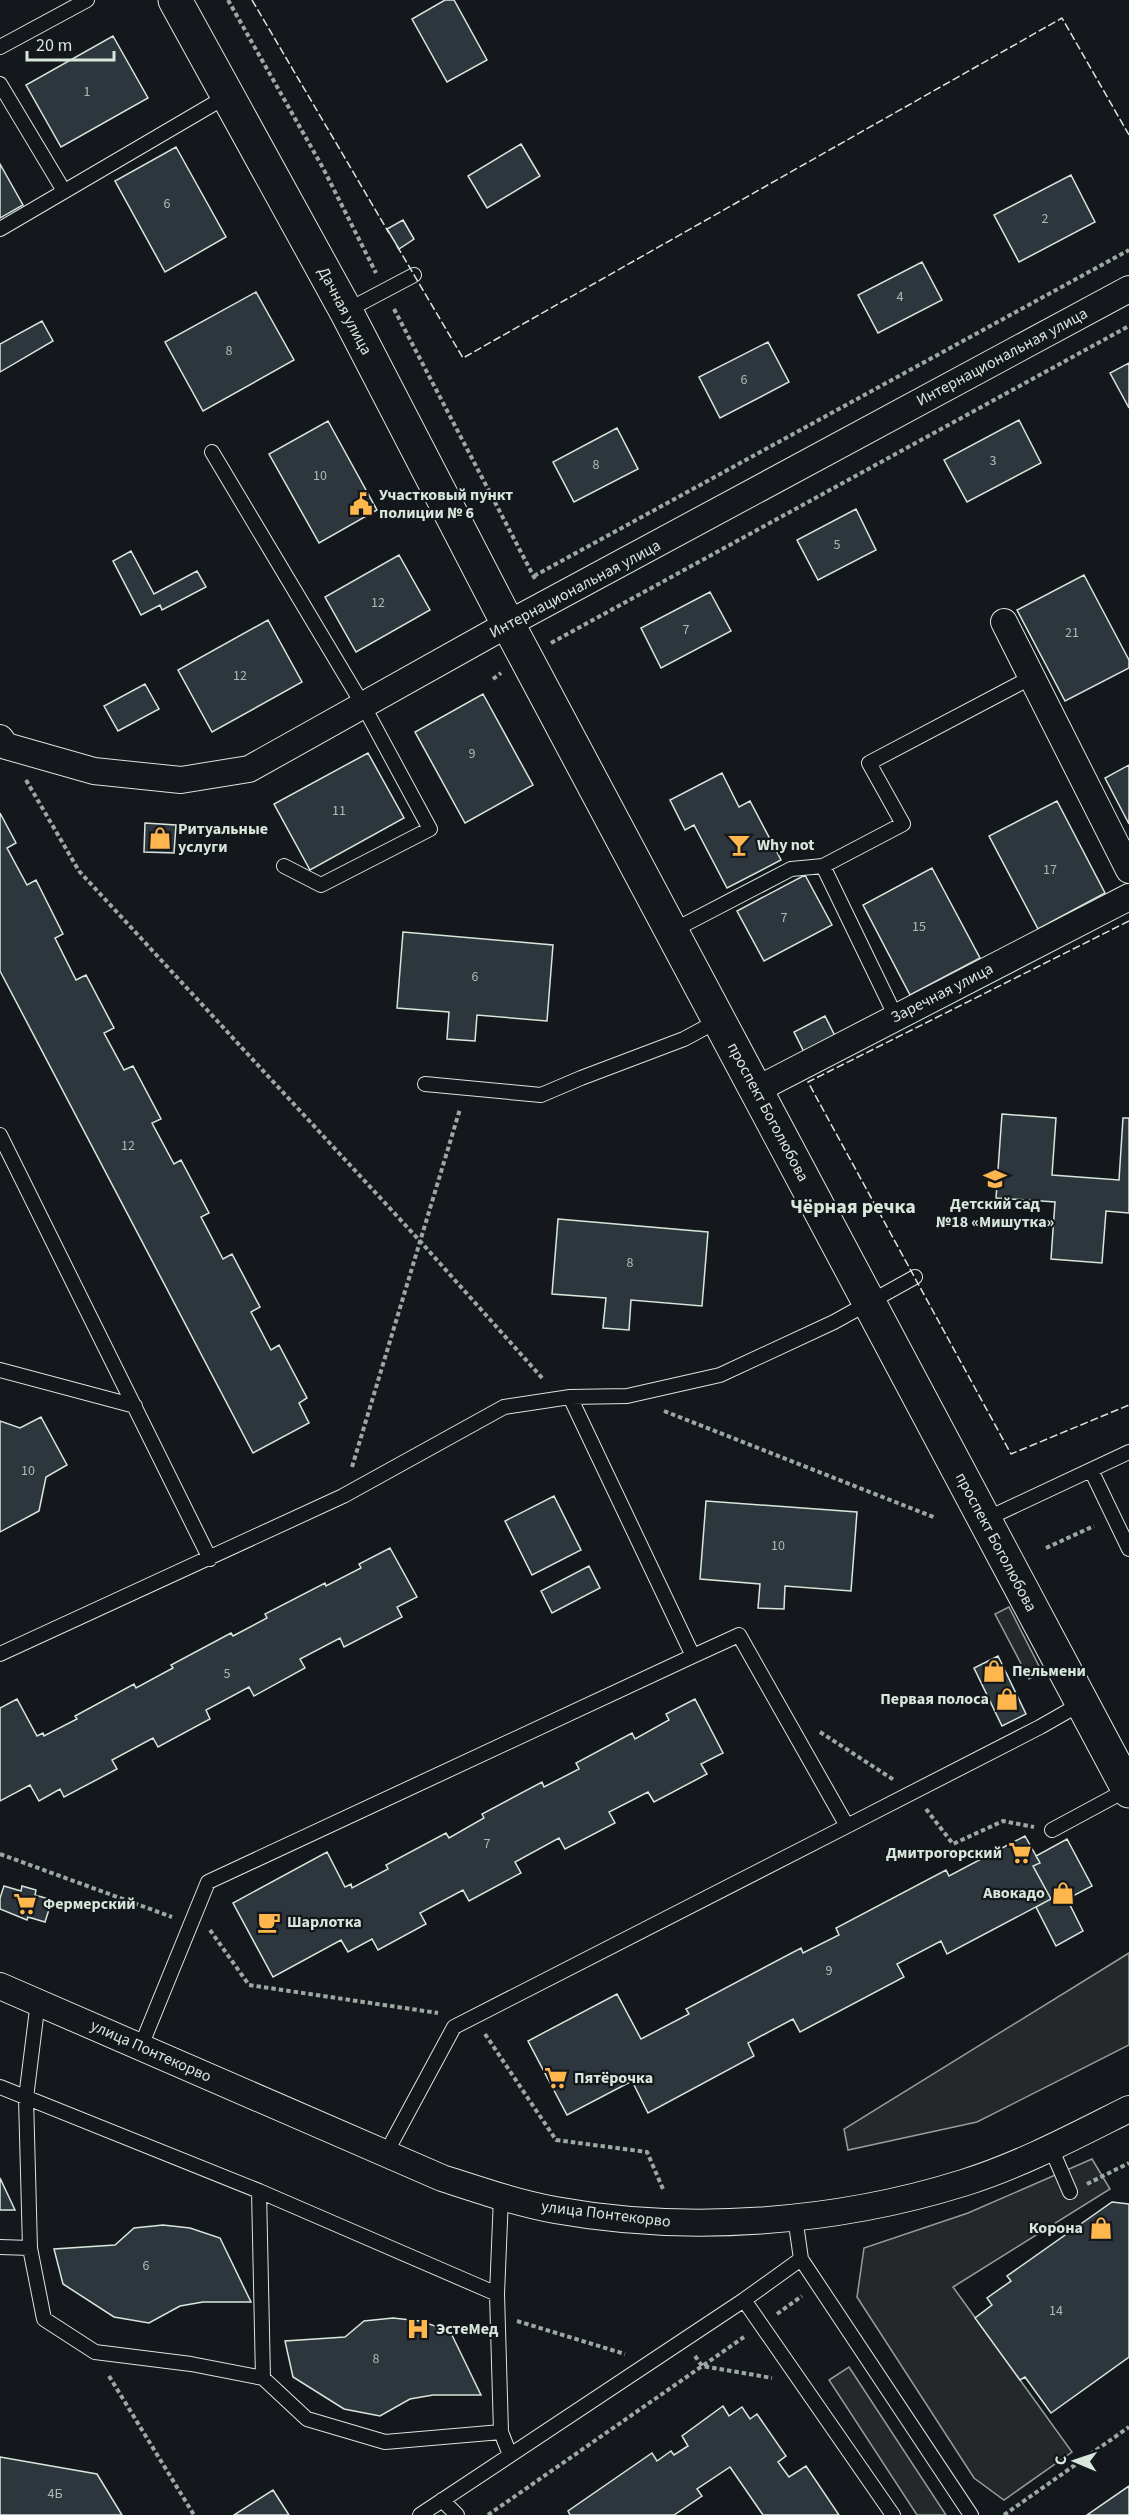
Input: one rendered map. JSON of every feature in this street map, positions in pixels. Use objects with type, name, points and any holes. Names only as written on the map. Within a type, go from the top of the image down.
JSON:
[{"type":"main road","name":"Дачная улица","points":[[175,0],[346,311],[508,624]]},
{"type":"main road","name":"проспект Боголюбова","points":[[508,624],[1128,1790]]},
{"type":"street","name":"Интернациональная улица","points":[[3,742],[94,771],[181,780],[249,769],[508,624],[1129,289]]},
{"type":"street","points":[[1004,622],[1129,870]]},
{"type":"street","name":"Заречная улица","points":[[756,1090],[1129,897]]},
{"type":"street","name":"улица Понтекорво","points":[[0,1986],[442,2178],[501,2197],[555,2210],[671,2223],[795,2217],[865,2206],[964,2183],[1051,2148],[1129,2109]]},
{"type":"lane","points":[[0,47],[87,0]]},
{"type":"lane","points":[[0,84],[64,191]]},
{"type":"lane","points":[[0,229],[227,96]]},
{"type":"lane","points":[[346,311],[414,275]]},
{"type":"lane","points":[[212,452],[363,705],[430,829],[321,885],[284,866]]},
{"type":"lane","points":[[672,932],[791,869],[822,866],[903,825],[868,763],[1032,677]]},
{"type":"lane","points":[[822,866],[896,1017]]},
{"type":"lane","points":[[425,1084],[542,1095],[684,1039],[719,1020]]},
{"type":"lane","points":[[2,1142],[210,1559]]},
{"type":"lane","points":[[0,1654],[344,1496],[504,1407],[570,1397],[627,1396],[720,1375],[834,1322],[915,1277]]},
{"type":"lane","points":[[0,1370],[135,1406]]},
{"type":"lane","points":[[570,1397],[693,1656]]},
{"type":"lane","points":[[984,1520],[1129,1452]]},
{"type":"lane","points":[[1091,1470],[1129,1549]]},
{"type":"lane","points":[[141,2046],[208,1882],[739,1635],[847,1826]]},
{"type":"lane","points":[[386,2155],[454,2028],[1040,1728],[1082,1703]]},
{"type":"lane","points":[[1052,1830],[1128,1790]]},
{"type":"lane","points":[[38,2001],[26,2097],[30,2248],[44,2319],[95,2352],[191,2364],[263,2378],[307,2419],[385,2442],[501,2432]]},
{"type":"lane","points":[[0,2087],[259,2191],[497,2294]]},
{"type":"lane","points":[[1051,2148],[1071,2192]]},
{"type":"lane","points":[[259,2191],[263,2378]]},
{"type":"lane","points":[[501,2197],[497,2294],[501,2432],[510,2454]]},
{"type":"lane","points":[[795,2217],[801,2259],[971,2515]]},
{"type":"lane","points":[[0,2247],[30,2248]]},
{"type":"lane","points":[[420,2515],[744,2300],[801,2259]]},
{"type":"lane","points":[[744,2300],[893,2515]]},
{"type":"lane","points":[[442,2499],[457,2515]]},
{"type":"path","points":[[228,0],[323,168],[564,636],[1129,326]]},
{"type":"path","points":[[534,576],[1129,250]]},
{"type":"path","points":[[3,742],[79,871],[420,1241],[541,1378],[570,1397]]},
{"type":"path","points":[[344,1496],[466,1088]]},
{"type":"path","points":[[627,1396],[936,1518]]},
{"type":"path","points":[[1046,1548],[1113,1517]]},
{"type":"path","points":[[0,1854],[213,1931],[249,1985],[473,2017],[556,2140],[647,2151],[663,2189]]},
{"type":"path","points":[[1071,2192],[1129,2163]]},
{"type":"path","points":[[488,2515],[817,2286]]},
{"type":"path","points":[[498,2315],[651,2362]]},
{"type":"path","points":[[684,2340],[702,2366],[802,2384]]},
{"type":"path","points":[[95,2352],[194,2515]]},
{"type":"path","points":[[1004,2515],[1129,2427]]},
{"type":"shaded area","points":[[1009,1607],[1042,1672],[1029,1679],[995,1614]]},
{"type":"shaded area","points":[[1129,1953],[1129,2045],[977,2122],[848,2150],[844,2129]]},
{"type":"shaded area","points":[[1092,2159],[1110,2189],[953,2287],[1072,2452],[1004,2500],[974,2478],[857,2297],[864,2248],[968,2213]]},
{"type":"shaded area","points":[[849,2367],[946,2515],[917,2515],[829,2380]]},
{"type":"building","points":[[445,0],[454,0],[487,60],[447,82],[412,19]]},
{"type":"building","points":[[113,36],[148,98],[61,147],[26,85]]},
{"type":"building","points":[[521,144],[540,176],[487,208],[468,176]]},
{"type":"building","points":[[176,147],[226,237],[165,272],[115,181]]},
{"type":"building","points":[[0,164],[23,205],[0,218]]},
{"type":"building","points":[[1071,175],[1095,222],[1019,262],[994,215]]},
{"type":"building","points":[[403,220],[414,239],[399,249],[387,229]]},
{"type":"building","points":[[922,262],[942,300],[878,333],[858,295]]},
{"type":"building","points":[[256,292],[294,360],[203,411],[165,342]]},
{"type":"building","points":[[42,321],[53,341],[0,372],[0,344]]},
{"type":"building","points":[[768,342],[789,382],[720,418],[699,377]]},
{"type":"building","points":[[1129,363],[1129,408],[1110,373]]},
{"type":"building","points":[[1019,420],[1041,463],[967,502],[944,460]]},
{"type":"building","points":[[328,421],[377,510],[319,543],[269,454]]},
{"type":"building","points":[[617,428],[638,469],[574,502],[553,462]]},
{"type":"building","points":[[856,509],[876,550],[818,580],[797,540]]},
{"type":"building","points":[[131,551],[154,594],[197,571],[206,587],[162,610],[160,605],[141,615],[113,561]]},
{"type":"building","points":[[399,555],[430,610],[356,652],[325,597]]},
{"type":"building","points":[[1084,575],[1129,660],[1129,668],[1065,701],[1017,610]]},
{"type":"building","points":[[710,592],[731,631],[661,668],[641,628]]},
{"type":"building","points":[[268,620],[302,682],[212,732],[178,670]]},
{"type":"building","points":[[145,684],[159,709],[118,731],[104,706]]},
{"type":"building","points":[[483,694],[533,785],[465,823],[415,732]]},
{"type":"building","points":[[368,753],[404,818],[310,870],[274,804]]},
{"type":"building","points":[[1129,765],[1129,824],[1105,778]]},
{"type":"building","name":"Why not","points":[[722,773],[739,807],[750,801],[781,860],[727,888],[694,825],[685,830],[670,800]]},
{"type":"building","points":[[1057,801],[1105,893],[1038,929],[989,836]]},
{"type":"building","points":[[0,813],[16,843],[7,848],[27,885],[36,880],[63,934],[55,938],[76,980],[86,975],[114,1028],[104,1033],[124,1070],[133,1066],[161,1119],[152,1123],[174,1164],[181,1160],[209,1213],[201,1217],[223,1259],[232,1254],[260,1307],[251,1312],[271,1350],[279,1345],[307,1398],[299,1403],[309,1423],[253,1453],[0,971]]},
{"type":"building","name":"Ритуальные услуги","points":[[145,823],[176,825],[174,853],[144,852]]},
{"type":"building","points":[[932,868],[980,958],[910,995],[863,905]]},
{"type":"building","points":[[805,875],[832,925],[764,961],[737,911]]},
{"type":"building","points":[[403,932],[553,945],[547,1021],[477,1015],[475,1041],[447,1039],[449,1012],[397,1008]]},
{"type":"building","points":[[825,1016],[836,1038],[805,1054],[794,1032]]},
{"type":"building","points":[[1002,1114],[1056,1118],[1052,1175],[1119,1180],[1123,1118],[1129,1118],[1129,1213],[1106,1211],[1102,1263],[1051,1259],[1055,1202],[996,1198]]},
{"type":"building","points":[[558,1219],[708,1232],[702,1306],[631,1300],[629,1330],[603,1328],[606,1298],[552,1294]]},
{"type":"building","points":[[41,1417],[67,1465],[46,1477],[39,1511],[0,1532],[0,1421],[20,1428]]},
{"type":"building","points":[[554,1496],[581,1550],[532,1575],[505,1521]]},
{"type":"building","points":[[706,1501],[857,1512],[851,1591],[785,1586],[784,1609],[758,1608],[760,1584],[700,1579]]},
{"type":"building","points":[[390,1548],[417,1597],[397,1607],[402,1617],[344,1647],[340,1638],[300,1659],[305,1668],[254,1696],[249,1687],[206,1710],[210,1719],[158,1747],[153,1738],[112,1760],[117,1769],[64,1797],[60,1789],[39,1801],[30,1785],[0,1801],[0,1708],[17,1699],[37,1736],[43,1733],[44,1736],[77,1719],[75,1716],[134,1684],[136,1688],[173,1668],[171,1665],[231,1633],[233,1636],[267,1618],[265,1614],[325,1583],[326,1586],[361,1568],[359,1564]]},
{"type":"building","points":[[589,1566],[600,1588],[552,1613],[541,1591]]},
{"type":"building","points":[[998,1656],[1026,1714],[1002,1726],[974,1668]]},
{"type":"building","points":[[695,1699],[723,1753],[701,1764],[707,1774],[654,1802],[648,1792],[609,1812],[615,1823],[565,1849],[559,1838],[515,1862],[521,1873],[469,1901],[463,1890],[420,1913],[426,1924],[378,1950],[372,1939],[348,1952],[341,1940],[273,1977],[233,1903],[327,1852],[345,1887],[351,1884],[352,1888],[388,1869],[386,1865],[446,1833],[449,1838],[484,1818],[482,1814],[542,1782],[544,1787],[579,1769],[576,1763],[632,1733],[635,1739],[669,1720],[666,1714]]},
{"type":"building","points":[[1025,1836],[1040,1863],[1033,1866],[1051,1899],[947,1954],[941,1941],[897,1964],[904,1977],[800,2032],[793,2019],[748,2043],[754,2056],[648,2113],[632,2081],[567,2115],[528,2041],[617,1994],[641,2039],[689,2014],[686,2009],[801,1948],[803,1953],[839,1935],[836,1928],[946,1870],[949,1876]]},
{"type":"building","name":"Авокадо","points":[[1067,1839],[1092,1886],[1067,1899],[1083,1931],[1056,1946],[1036,1907],[1051,1899],[1033,1866],[1040,1863],[1036,1856]]},
{"type":"building","name":"Фермерский","points":[[4,1886],[21,1891],[22,1886],[36,1890],[35,1895],[52,1900],[45,1922],[28,1917],[27,1920],[0,1909],[0,1898]]},
{"type":"building","points":[[0,2178],[15,2210],[0,2210]]},
{"type":"building","points":[[1112,2202],[1129,2204],[1129,2357],[1051,2413],[1025,2377],[1020,2380],[975,2318],[992,2305],[987,2298],[1011,2281],[1007,2276]]},
{"type":"building","points":[[163,2225],[190,2228],[220,2238],[251,2302],[203,2302],[180,2306],[149,2323],[114,2317],[63,2284],[54,2249],[115,2245],[134,2228]]},
{"type":"building","points":[[393,2318],[420,2321],[450,2331],[481,2395],[433,2395],[410,2399],[380,2416],[344,2409],[293,2377],[285,2341],[345,2337],[364,2321]]},
{"type":"building","points":[[723,2406],[729,2416],[742,2407],[750,2419],[757,2414],[786,2456],[778,2462],[789,2477],[806,2466],[839,2515],[763,2515],[730,2467],[697,2489],[702,2496],[674,2515],[570,2515],[568,2511],[652,2453],[657,2461],[671,2451],[674,2455],[688,2446],[682,2436]]},
{"type":"building","points":[[0,2457],[97,2474],[122,2515],[0,2515]]},
{"type":"building","points":[[1129,2486],[1129,2515],[1087,2515]]},
{"type":"building","points":[[273,2490],[289,2515],[234,2515]]},
{"type":"fence","points":[[252,0],[389,233]]},
{"type":"fence","points":[[397,246],[463,358],[1062,18],[1129,135]]},
{"type":"fence","points":[[1129,921],[808,1082],[1011,1454],[1129,1405]]},
{"type":"place","name":"Участковый пункт полиции № 6","points":[[361,504]]},
{"type":"place","name":"Ритуальные услуги","points":[[160,838]]},
{"type":"place","name":"Why not","points":[[739,845]]},
{"type":"place","name":"Детский сад №18 «Мишутка»","points":[[995,1179]]},
{"type":"place","name":"Пельмени","points":[[994,1671]]},
{"type":"place","name":"Первая полоса","points":[[1007,1699]]},
{"type":"place","name":"Дмитрогорский","points":[[1020,1853]]},
{"type":"place","name":"Авокадо","points":[[1063,1893]]},
{"type":"place","name":"Фермерский","points":[[25,1904]]},
{"type":"place","name":"Шарлотка","points":[[269,1922]]},
{"type":"place","name":"Пятёрочка","points":[[556,2078]]},
{"type":"place","name":"Корона","points":[[1101,2228]]},
{"type":"place","name":"ЭстеМед","points":[[418,2329]]},
{"type":"district","name":"Чёрная речка","points":[[853,1207]]}]
